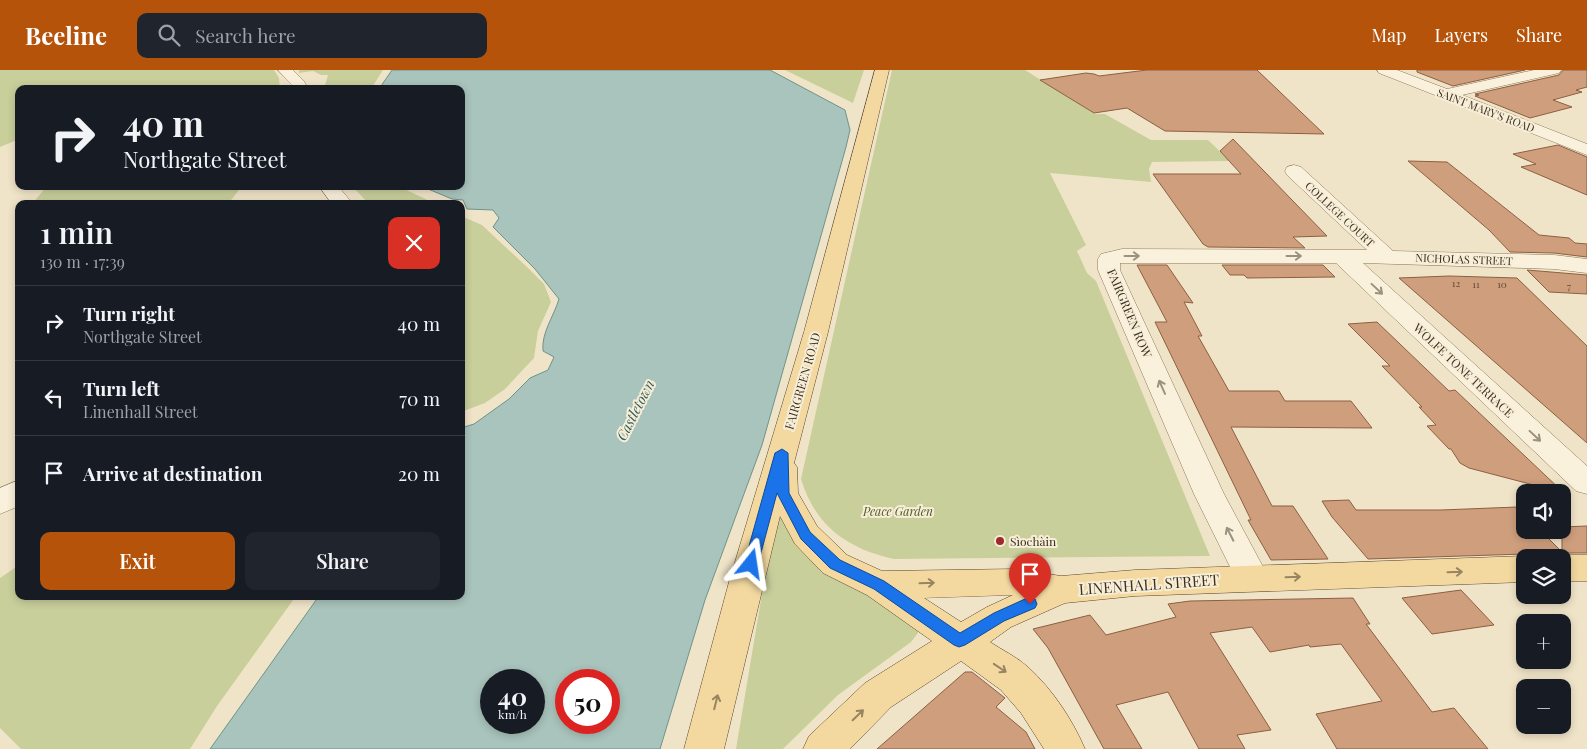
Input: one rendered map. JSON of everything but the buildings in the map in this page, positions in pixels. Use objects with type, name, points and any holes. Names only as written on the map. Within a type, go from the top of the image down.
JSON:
[{"type":"main road","name":"FAIRGREEN ROAD","points":[[704,749],[746,582],[816,332],[882,70]]},
{"type":"main road","points":[[782,453],[783,493],[806,535],[835,564],[879,585],[1014,678],[1035,702],[1056,731],[1065,749]]},
{"type":"main road","points":[[1571,568],[1587,568]]},
{"type":"main road","name":"LINENHALL STREET","points":[[822,749],[878,695],[959,641],[999,617],[1061,590],[1135,583],[1516,569]]},
{"type":"main road","points":[[879,585],[1015,582],[1061,590]]},
{"type":"street","points":[[286,70],[299,85]]},
{"type":"street","name":"SAINT MARY'S ROAD","points":[[1384,70],[1587,150]]},
{"type":"street","points":[[1446,94],[1554,70]]},
{"type":"street","name":"COLLEGE COURT","points":[[1294,171],[1387,257]]},
{"type":"street","points":[[331,190],[340,200]]},
{"type":"street","name":"FAIRGREEN ROW","points":[[1252,578],[1209,494],[1109,270],[1109,259],[1122,256],[1342,256]]},
{"type":"street","name":"NICHOLAS STREET","points":[[1342,256],[1554,262],[1587,266]]},
{"type":"street","name":"WOLFE TONE TERRACE","points":[[1342,256],[1587,483]]},
{"type":"street","points":[[0,503],[15,494]]},
{"type":"green space","points":[[0,70],[274,70],[279,78],[280,85],[15,85],[15,141],[0,147]]},
{"type":"green space","points":[[299,70],[383,70],[374,85],[325,85],[328,75],[321,75],[313,71],[299,73]]},
{"type":"green space","points":[[785,70],[864,70],[853,103]]},
{"type":"green space","name":"Peace Garden","points":[[892,70],[1025,70],[1095,114],[1105,114],[1151,140],[1208,140],[1230,161],[1152,162],[1149,169],[1151,182],[1050,173],[1086,245],[1077,251],[1087,273],[1096,281],[1210,556],[894,559],[877,555],[848,542],[824,522],[815,510],[807,496],[801,479]]},
{"type":"green space","points":[[44,190],[239,190],[231,200],[35,200]]},
{"type":"green space","points":[[356,190],[406,190],[428,200],[365,200]]},
{"type":"green space","points":[[465,218],[482,225],[527,267],[544,284],[551,302],[538,331],[534,358],[505,389],[485,403],[465,410]]},
{"type":"green space","points":[[776,510],[791,536],[919,627],[918,633],[911,642],[838,695],[783,749],[736,749]]},
{"type":"green space","points":[[15,568],[15,600],[293,600],[217,706],[190,749],[21,749],[0,728],[0,578]]},
{"type":"water","name":"Castletown","points":[[392,70],[770,70],[845,110],[850,130],[846,147],[762,445],[705,600],[660,749],[210,749],[316,600],[465,600],[465,427],[474,424],[509,399],[530,378],[548,370],[554,357],[543,351],[543,344],[546,331],[559,299],[535,269],[493,227],[499,218],[493,210],[467,209],[465,200],[452,199],[431,190],[465,190],[465,85],[382,85]]},
{"type":"place","name":"Sìochàin","points":[[1000,541]]},
{"type":"route","points":[[751,564],[782,453],[783,493],[806,535],[835,564],[879,585],[959,641],[999,617],[1030,604]]}]
